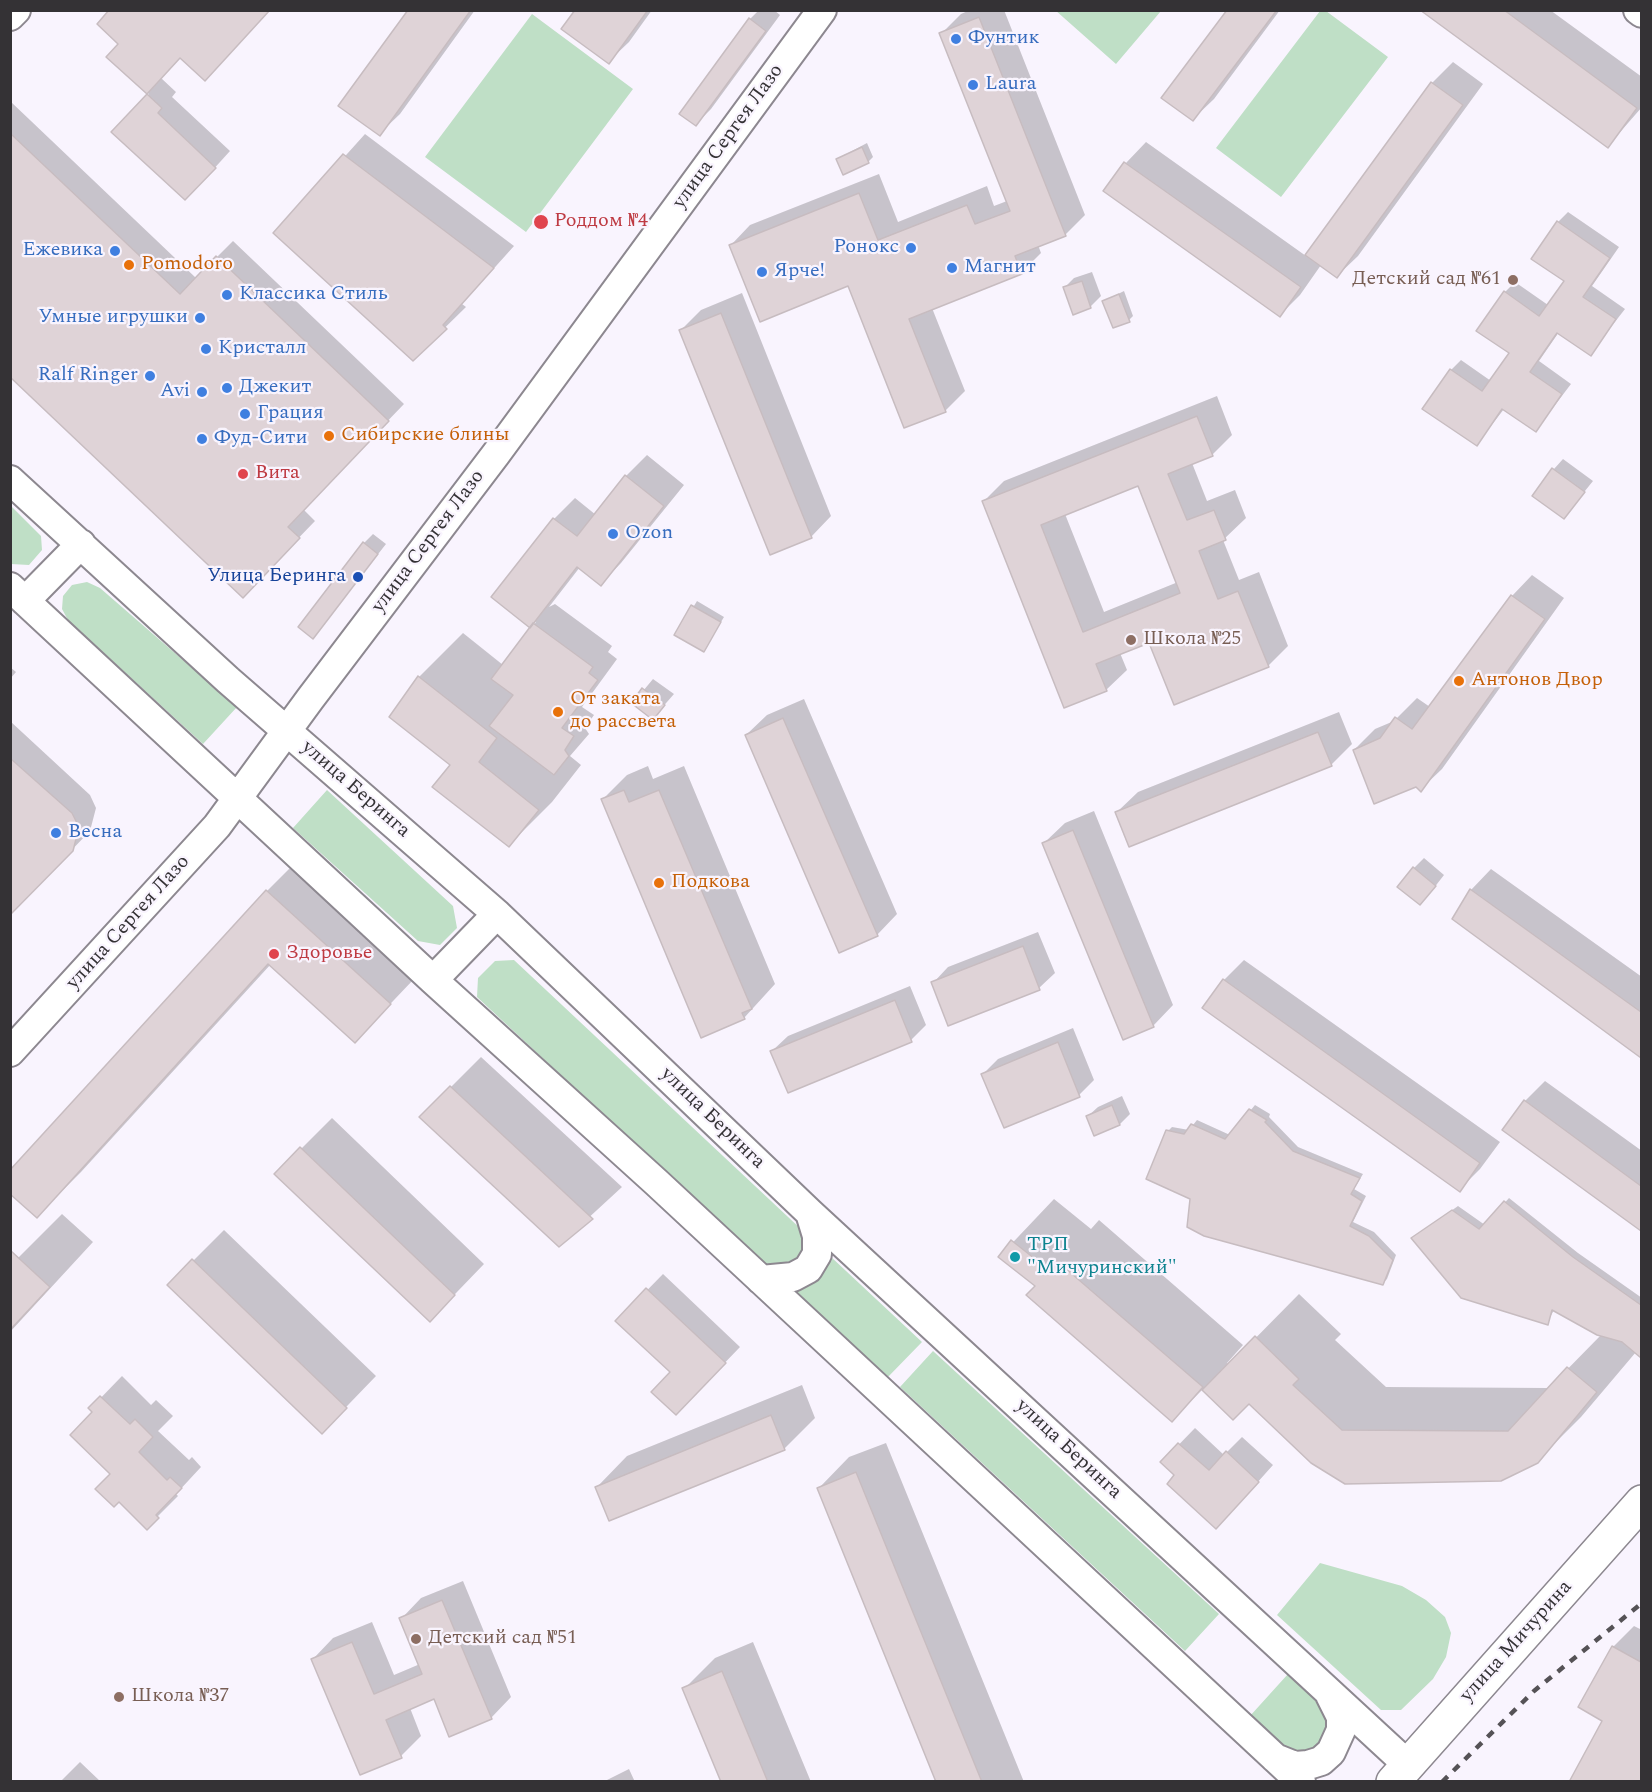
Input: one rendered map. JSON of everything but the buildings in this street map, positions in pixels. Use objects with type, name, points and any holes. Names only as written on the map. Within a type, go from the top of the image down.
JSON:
[{"type":"main road","name":"улица Мичурина","points":[[1401,1773],[1641,1502]]},
{"type":"street","points":[[10,16],[16,10]]},
{"type":"street","name":"улица Сергея Лазо","points":[[10,1052],[217,826],[496,454],[822,10]]},
{"type":"street","name":"улица Беринга","points":[[10,480],[228,680],[497,914],[810,1213],[1330,1695],[1401,1773]]},
{"type":"street","points":[[81,544],[18,594],[1301,1782]]},
{"type":"street","points":[[433,980],[497,914]]},
{"type":"street","points":[[761,1280],[793,1277],[808,1269],[817,1254],[817,1236],[810,1213]]},
{"type":"street","points":[[1271,1755],[1282,1763],[1295,1766],[1321,1761],[1331,1752],[1341,1730],[1341,1717],[1330,1695]]},
{"type":"green space","points":[[1055,10],[1161,10],[1161,11],[1116,64]]},
{"type":"green space","points":[[1320,11],[1326,11],[1388,57],[1281,197],[1216,148]]},
{"type":"green space","points":[[532,14],[633,89],[526,232],[425,157]]},
{"type":"green space","points":[[10,505],[41,536],[42,550],[29,565],[11,564]]},
{"type":"green space","points":[[87,582],[100,588],[237,707],[203,744],[68,620],[62,609],[63,596],[72,585]]},
{"type":"green space","points":[[327,790],[453,906],[457,928],[440,945],[418,941],[293,828]]},
{"type":"green space","points":[[514,960],[803,1231],[804,1251],[789,1269],[769,1269],[477,997],[478,978],[495,961]]},
{"type":"green space","points":[[830,1256],[922,1342],[887,1378],[795,1295]]},
{"type":"green space","points":[[933,1351],[1219,1614],[1185,1651],[900,1387]]},
{"type":"green space","points":[[1320,1563],[1402,1586],[1426,1600],[1445,1617],[1451,1633],[1446,1657],[1433,1679],[1401,1710],[1381,1710],[1277,1615]]},
{"type":"green space","points":[[1288,1674],[1325,1708],[1331,1738],[1304,1755],[1289,1750],[1250,1716]]},
{"type":"railway","points":[[1442,1782],[1534,1691],[1642,1603]]},
{"type":"place","name":"Фунтик","points":[[956,39]]},
{"type":"place","name":"Laura","points":[[973,85]]},
{"type":"place","name":"Роддом №4","points":[[541,222]]},
{"type":"place","name":"Ронокс","points":[[911,248]]},
{"type":"place","name":"Ежевика","points":[[115,251]]},
{"type":"place","name":"Pomodoro","points":[[129,265]]},
{"type":"place","name":"Магнит","points":[[952,268]]},
{"type":"place","name":"Ярче!","points":[[762,272]]},
{"type":"place","name":"Детский сад №61","points":[[1513,280]]},
{"type":"place","name":"Классика Стиль","points":[[227,295]]},
{"type":"place","name":"Умные игрушки","points":[[200,318]]},
{"type":"place","name":"Кристалл","points":[[206,349]]},
{"type":"place","name":"Ralf Ringer","points":[[150,376]]},
{"type":"place","name":"Джекит","points":[[227,388]]},
{"type":"place","name":"Avi","points":[[202,392]]},
{"type":"place","name":"Грация","points":[[245,414]]},
{"type":"place","name":"Сибирские блины","points":[[329,436]]},
{"type":"place","name":"Фуд-Сити","points":[[202,439]]},
{"type":"place","name":"Вита","points":[[243,474]]},
{"type":"place","name":"Ozon","points":[[613,534]]},
{"type":"place","name":"Улица Беринга","points":[[358,577]]},
{"type":"place","name":"Школа №25","points":[[1131,640]]},
{"type":"place","name":"Антонов Двор","points":[[1459,681]]},
{"type":"place","name":"От заката до рассвета","points":[[558,712]]},
{"type":"place","name":"Весна","points":[[56,833]]},
{"type":"place","name":"Подкова","points":[[659,883]]},
{"type":"place","name":"Здоровье","points":[[274,954]]},
{"type":"place","name":"ТРП \"Мичуринский\"","points":[[1015,1257]]},
{"type":"place","name":"Детский сад №51","points":[[416,1639]]},
{"type":"place","name":"Школа №37","points":[[119,1697]]}]
